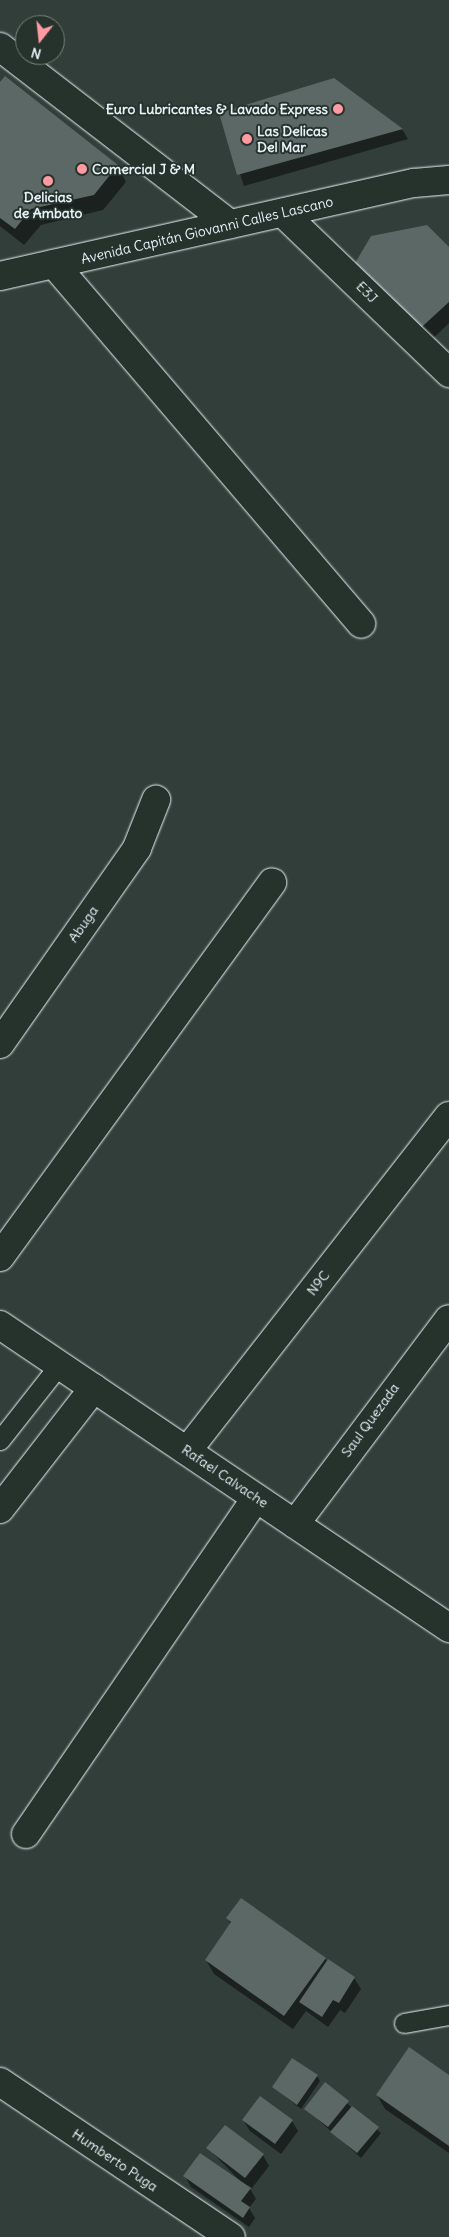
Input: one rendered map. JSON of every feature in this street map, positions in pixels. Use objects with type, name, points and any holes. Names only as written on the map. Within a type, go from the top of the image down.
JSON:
[{"type":"street","points":[[0,46],[230,224]]},
{"type":"street","name":"Avenida Capitán Giovanni Calles Lascano","points":[[414,183],[449,169]]},
{"type":"street","name":"Avenida Capitán Giovanni Calles Lascano","points":[[0,276],[414,183],[449,180]]},
{"type":"street","name":"E3J","points":[[283,213],[449,373]]},
{"type":"street","points":[[54,264],[361,624]]},
{"type":"street","name":"Abuga","points":[[0,1044],[137,848],[156,800]]},
{"type":"street","points":[[0,1258],[272,882]]},
{"type":"street","name":"N9C","points":[[187,1451],[449,1116]]},
{"type":"street","name":"Saul Quezada","points":[[295,1524],[449,1319]]},
{"type":"street","name":"Rafael Calvache","points":[[0,1325],[449,1628]]},
{"type":"street","points":[[0,1509],[94,1388]]},
{"type":"street","points":[[26,1834],[256,1498]]},
{"type":"street","name":"Humberto Puga","points":[[0,2082],[231,2237]]},
{"type":"lane","points":[[0,1440],[59,1365]]},
{"type":"lane","points":[[404,2023],[449,2015]]},
{"type":"building","points":[[5,76],[118,165],[94,195],[31,209],[15,229],[0,218],[0,82]]},
{"type":"building","points":[[334,78],[403,129],[237,175],[219,113]]},
{"type":"building","points":[[427,225],[449,247],[449,302],[413,335],[351,270],[371,236]]},
{"type":"building","points":[[241,1898],[326,1958],[284,2016],[205,1960],[231,1922],[226,1918]]},
{"type":"building","points":[[328,1959],[355,1977],[339,2003],[333,2000],[322,2017],[299,2002]]},
{"type":"building","points":[[409,2047],[449,2075],[449,2146],[376,2095]]},
{"type":"building","points":[[292,2058],[318,2075],[297,2105],[272,2087]]},
{"type":"building","points":[[325,2082],[349,2101],[328,2127],[304,2109]]},
{"type":"building","points":[[260,2096],[293,2120],[275,2144],[242,2120]]},
{"type":"building","points":[[352,2106],[379,2127],[357,2153],[330,2132]]},
{"type":"building","points":[[225,2125],[264,2154],[245,2178],[206,2148]]},
{"type":"building","points":[[200,2153],[251,2188],[241,2201],[250,2207],[243,2218],[183,2176]]},
{"type":"place","name":"Euro Lubricantes & Lavado Express","points":[[338,109]]},
{"type":"place","name":"Las Delicas Del Mar","points":[[247,139]]},
{"type":"place","name":"Comercial J & M","points":[[82,169]]},
{"type":"place","name":"Delicias de Ambato","points":[[48,181]]}]
